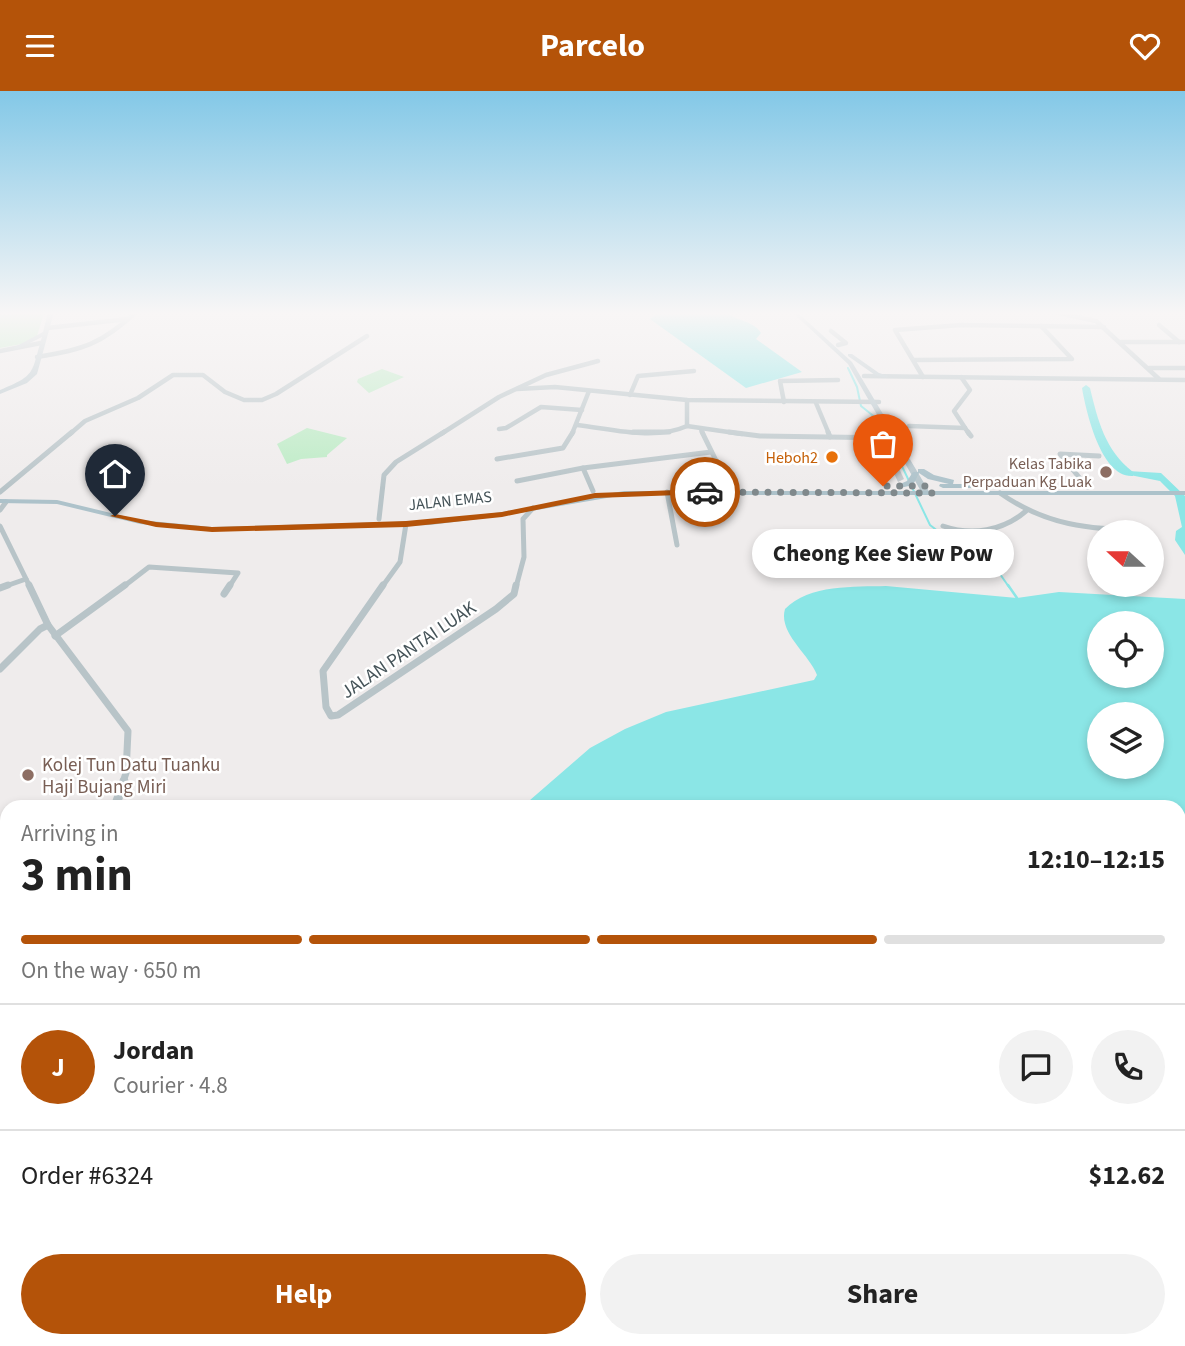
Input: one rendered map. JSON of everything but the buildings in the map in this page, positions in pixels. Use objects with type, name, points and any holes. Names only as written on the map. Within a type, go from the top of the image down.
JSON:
[{"type":"main road","points":[[966,485],[918,473],[909,487],[1004,493],[1185,491]]},
{"type":"main road","points":[[928,489],[966,485],[1152,491]]},
{"type":"main road","name":"JALAN EMAS","points":[[1,497],[68,496],[140,515],[194,522],[379,519],[479,512],[593,491],[648,487],[909,487]]},
{"type":"main road","name":"JALAN EMAS","points":[[1,497],[25,502],[68,503],[140,522],[183,528],[248,529],[406,524],[508,513],[595,496],[909,487]]},
{"type":"main road","points":[[0,510],[25,502]]},
{"type":"street","points":[[0,391],[28,380],[33,371]]},
{"type":"street","points":[[0,510],[1,497],[85,421],[144,395],[169,376],[199,374],[234,397],[247,401],[262,400],[276,394],[313,371]]},
{"type":"street","points":[[379,519],[383,478],[391,467],[484,407],[546,375],[562,371]]},
{"type":"street","points":[[630,395],[638,376],[694,371]]},
{"type":"street","points":[[855,371],[869,383],[872,402],[928,489]]},
{"type":"street","points":[[857,371],[872,402],[918,473]]},
{"type":"street","points":[[871,371],[885,376]]},
{"type":"street","points":[[920,371],[923,377]]},
{"type":"street","points":[[1151,371],[1158,379]]},
{"type":"street","points":[[546,375],[543,382],[546,387]]},
{"type":"street","points":[[860,376],[1185,380]]},
{"type":"street","points":[[869,383],[885,376]]},
{"type":"street","points":[[961,377],[970,390],[954,411],[971,436]]},
{"type":"street","points":[[784,401],[780,381],[838,380]]},
{"type":"street","points":[[517,389],[546,387],[687,400],[872,402]]},
{"type":"street","points":[[497,459],[563,449],[577,425],[589,391]]},
{"type":"street","points":[[687,400],[687,426]]},
{"type":"street","points":[[816,403],[830,437]]},
{"type":"street","points":[[499,429],[541,407],[582,410]]},
{"type":"street","points":[[577,425],[653,432],[681,431],[687,426]]},
{"type":"street","points":[[687,426],[760,436],[894,438]]},
{"type":"street","points":[[909,426],[965,428]]},
{"type":"street","points":[[701,429],[729,487]]},
{"type":"street","points":[[517,481],[583,468],[711,452]]},
{"type":"street","points":[[1087,487],[1060,454],[1099,456]]},
{"type":"street","points":[[583,468],[593,491]]},
{"type":"street","points":[[667,492],[677,545]]},
{"type":"street","points":[[1004,493],[1026,511],[1087,529]]},
{"type":"street","points":[[508,513],[523,519],[533,508]]},
{"type":"street","points":[[943,526],[951,530],[983,530],[1013,522],[1026,511]]},
{"type":"street","name":"JALAN PANTAI LUAK","points":[[406,524],[400,562],[323,671],[326,707],[331,716],[338,715],[514,594],[524,557],[523,519]]},
{"type":"street","points":[[0,526],[48,625],[128,731],[126,773],[117,800]]},
{"type":"street","points":[[55,636],[149,566],[241,573],[224,594]]},
{"type":"street","points":[[0,588],[26,579]]},
{"type":"street","points":[[0,669],[40,629],[48,625]]},
{"type":"green space","points":[[378,371],[404,377],[369,393],[357,382],[358,379]]},
{"type":"green space","points":[[307,428],[347,438],[327,457],[301,459],[287,464],[277,444]]},
{"type":"water","points":[[722,371],[802,372],[746,388]]},
{"type":"water","points":[[1118,463],[1128,471],[1161,473],[1185,496],[1185,555],[1175,540],[1176,531],[1182,527],[1175,496],[1160,481],[1125,474],[1113,464]]},
{"type":"water","points":[[886,586],[1017,598],[1059,592],[1087,594],[1087,597],[1185,599],[1185,800],[530,800],[590,748],[625,729],[666,712],[814,680],[817,675],[813,667],[786,626],[785,609],[807,595],[833,589]]},
{"type":"waterway","points":[[849,371],[857,387],[861,406],[876,418],[890,441],[930,525],[948,539],[993,564],[1009,587]]},
{"type":"waterway","points":[[1086,388],[1104,447],[1129,474]]},
{"type":"waterway","points":[[1008,585],[1017,598]]},
{"type":"way so far","points":[[705,492],[932,493],[930,486],[883,486]]},
{"type":"place","name":"Heboh2","points":[[832,457]]},
{"type":"place","name":"Kelas Tabika Perpaduan Kg Luak","points":[[1106,472]]},
{"type":"place","name":"Cheong Kee Siew Pow","points":[[883,486]]},
{"type":"place","name":"Kolej Tun Datu Tuanku Haji Bujang Miri","points":[[28,775]]},
{"type":"route","points":[[115,516],[156,525],[212,529],[406,524],[502,514],[595,496],[705,492]]}]
